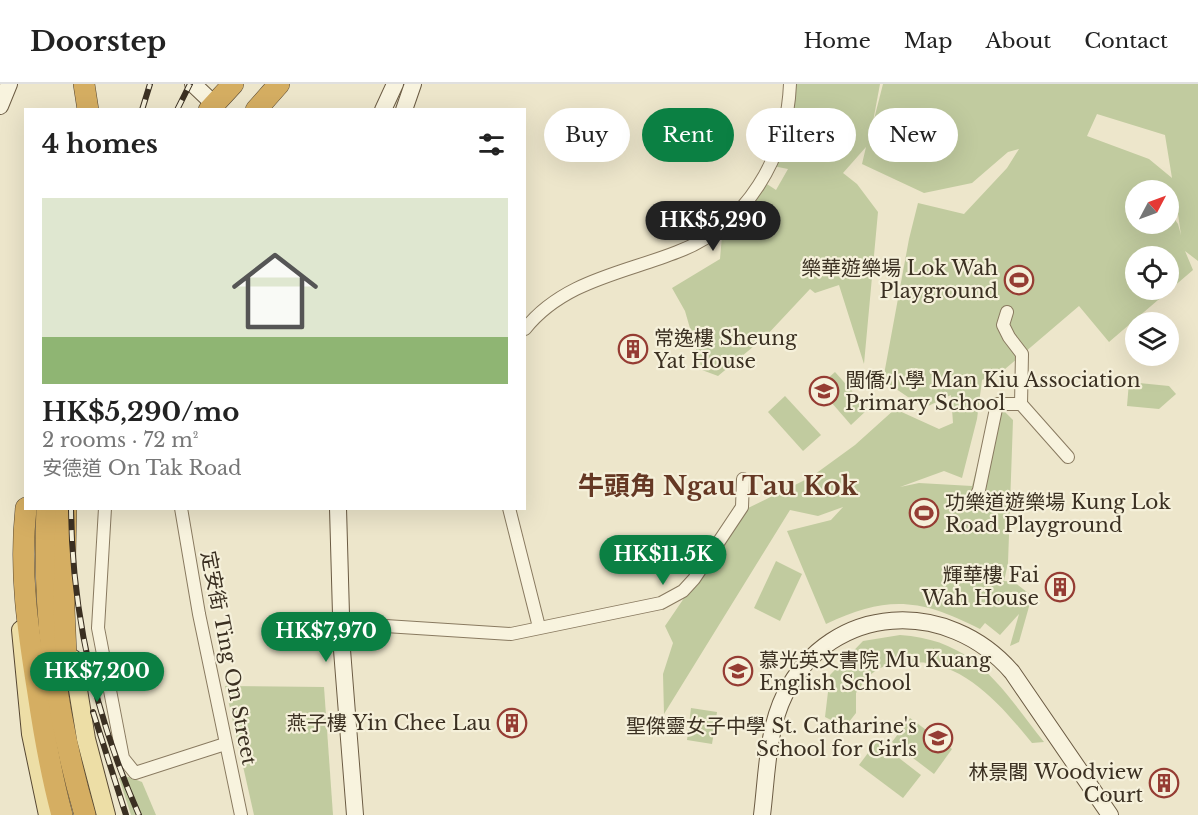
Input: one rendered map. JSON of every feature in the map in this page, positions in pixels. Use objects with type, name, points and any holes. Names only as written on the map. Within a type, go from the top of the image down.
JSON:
[{"type":"highway","points":[[73,84],[77,108]]},
{"type":"highway","points":[[84,84],[88,108]]},
{"type":"highway","points":[[211,107],[232,84]]},
{"type":"highway","points":[[257,108],[279,84]]},
{"type":"highway","points":[[26,510],[24,592],[49,764],[62,815]]},
{"type":"highway","points":[[37,510],[38,596],[46,680],[59,757],[75,815]]},
{"type":"highway","points":[[47,510],[47,594],[55,679],[63,728],[85,815]]},
{"type":"highway","points":[[66,510],[64,608],[68,699],[80,759],[96,815]]},
{"type":"main road","points":[[24,592],[22,664],[36,765],[48,815]]},
{"type":"main road","points":[[66,640],[74,662],[86,739],[106,815]]},
{"type":"street","points":[[0,106],[9,84]]},
{"type":"street","points":[[192,84],[211,107]]},
{"type":"street","points":[[384,108],[395,84]]},
{"type":"street","points":[[405,108],[412,84]]},
{"type":"street","points":[[526,328],[546,307],[570,291],[599,278],[692,246],[737,212],[761,182],[774,159],[786,119],[790,84]]},
{"type":"street","points":[[1007,312],[1003,325],[1009,337],[1023,354],[1021,404],[1068,457]]},
{"type":"street","points":[[974,501],[979,490],[997,404],[1021,404]]},
{"type":"street","points":[[342,627],[381,625],[511,634],[661,603],[683,591],[742,507],[743,479]]},
{"type":"street","points":[[105,510],[98,628],[123,758],[135,773],[225,744]]},
{"type":"street","name":"定安街 Ting On Street","points":[[181,510],[225,744],[241,815]]},
{"type":"street","points":[[338,510],[342,627],[355,815]]},
{"type":"street","points":[[510,510],[539,627]]},
{"type":"street","points":[[762,815],[776,719],[784,696],[797,675],[813,656],[844,634],[873,624],[903,620],[928,622],[952,628],[975,639],[994,654],[1012,672],[1110,815]]},
{"type":"green space","points":[[790,84],[880,84],[876,108],[868,108],[868,162],[958,162],[958,108],[877,108],[883,84],[1198,84],[1198,261],[1185,251],[1193,270],[1179,282],[1179,246],[1125,246],[1125,300],[1158,300],[1144,312],[1125,312],[1125,328],[1109,342],[1079,306],[1005,369],[982,380],[977,419],[962,478],[944,471],[900,487],[919,483],[972,486],[993,406],[1001,408],[1013,420],[1008,563],[1004,581],[1014,582],[1032,596],[1019,642],[1010,646],[1019,614],[1000,635],[985,623],[980,629],[939,611],[903,604],[867,608],[826,624],[787,531],[831,520],[843,507],[818,516],[790,510],[664,714],[663,674],[673,643],[665,626],[744,510],[811,477],[855,445],[895,409],[939,429],[953,423],[951,395],[924,408],[883,380],[909,239],[918,203],[964,214],[1007,168],[1019,149],[1008,152],[972,183],[924,193],[862,164],[866,147],[856,158],[856,108],[783,108]],"holes":[[[1097,114],[1165,135],[1172,178],[1149,159],[1087,136]]]},
{"type":"green space","points":[[769,162],[853,162],[843,173],[857,184],[878,212],[864,364],[839,285],[815,293],[810,289],[766,336],[718,376],[702,370],[685,311],[672,288],[720,259],[722,236],[761,180],[776,190],[788,169],[768,165]]},
{"type":"green space","points":[[835,372],[868,409],[851,425],[818,387]]},
{"type":"green space","points":[[1129,382],[1169,386],[1176,394],[1159,409],[1127,406]]},
{"type":"green space","points":[[785,396],[821,435],[803,451],[768,412]]},
{"type":"green space","points":[[776,561],[802,574],[780,621],[754,608]]},
{"type":"green space","points":[[900,635],[949,646],[968,657],[1000,686],[1044,742],[1032,743],[992,699],[961,675],[944,667],[925,663],[888,665],[871,674],[856,693],[856,713],[845,727],[825,717],[830,675],[863,641]]},
{"type":"green space","points":[[225,686],[324,687],[333,815],[254,815]]},
{"type":"green space","points":[[691,708],[717,712],[712,744],[687,740]]},
{"type":"green space","points":[[910,718],[952,749],[934,774],[892,742]]},
{"type":"green space","points":[[877,741],[921,775],[903,798],[859,765]]},
{"type":"green space","points":[[129,777],[142,782],[156,815],[131,815],[119,778]]},
{"type":"railway","points":[[143,108],[150,84]]},
{"type":"railway","points":[[178,108],[190,84]]},
{"type":"railway","points":[[71,510],[76,587],[89,665],[110,741],[139,815]]},
{"type":"railway","points":[[93,712],[126,815]]},
{"type":"place","name":"樂華遊樂場 Lok Wah Playground","points":[[1019,280]]},
{"type":"place","name":"常逸樓 Sheung Yat House","points":[[633,349]]},
{"type":"place","name":"閩僑小學 Man Kiu Association Primary School","points":[[824,391]]},
{"type":"place","name":"功樂道遊樂場 Kung Lok Road Playground","points":[[924,513]]},
{"type":"place","name":"輝華樓 Fai Wah House","points":[[1060,587]]},
{"type":"place","name":"慕光英文書院 Mu Kuang English School","points":[[738,671]]},
{"type":"place","name":"燕子樓 Yin Chee Lau","points":[[512,723]]},
{"type":"place","name":"聖傑靈女子中學 St. Catharine's School for Girls","points":[[938,738]]},
{"type":"place","name":"林景閣 Woodview Court","points":[[1164,783]]},
{"type":"district","name":"牛頭角 Ngau Tau Kok","points":[[718,486]]}]
